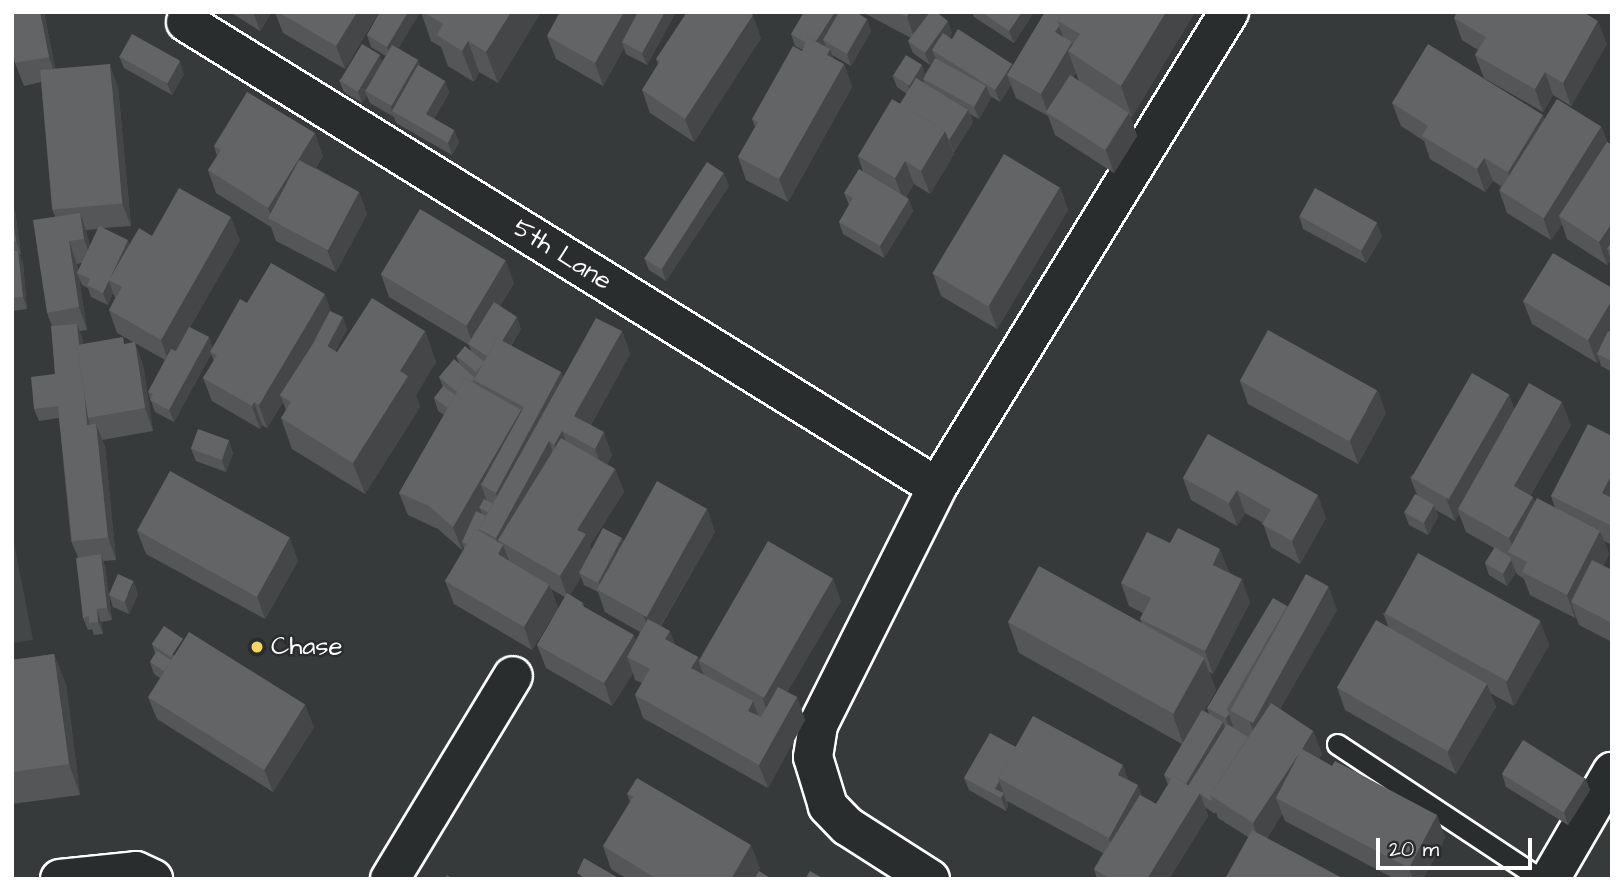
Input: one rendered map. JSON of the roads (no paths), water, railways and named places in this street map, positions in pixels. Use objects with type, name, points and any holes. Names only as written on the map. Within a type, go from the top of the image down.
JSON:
[{"type":"street","points":[[930,879],[847,826],[828,806],[813,757],[818,726],[937,487],[1229,12]]},
{"type":"street","name":"5th Lane","points":[[186,22],[937,487]]},
{"type":"street","points":[[390,879],[513,676]]},
{"type":"street","points":[[1550,879],[1612,772]]},
{"type":"street","points":[[60,879],[136,871],[153,879]]},
{"type":"lane","points":[[1337,744],[1541,879]]},
{"type":"place","name":"Chase","points":[[257,647]]}]
